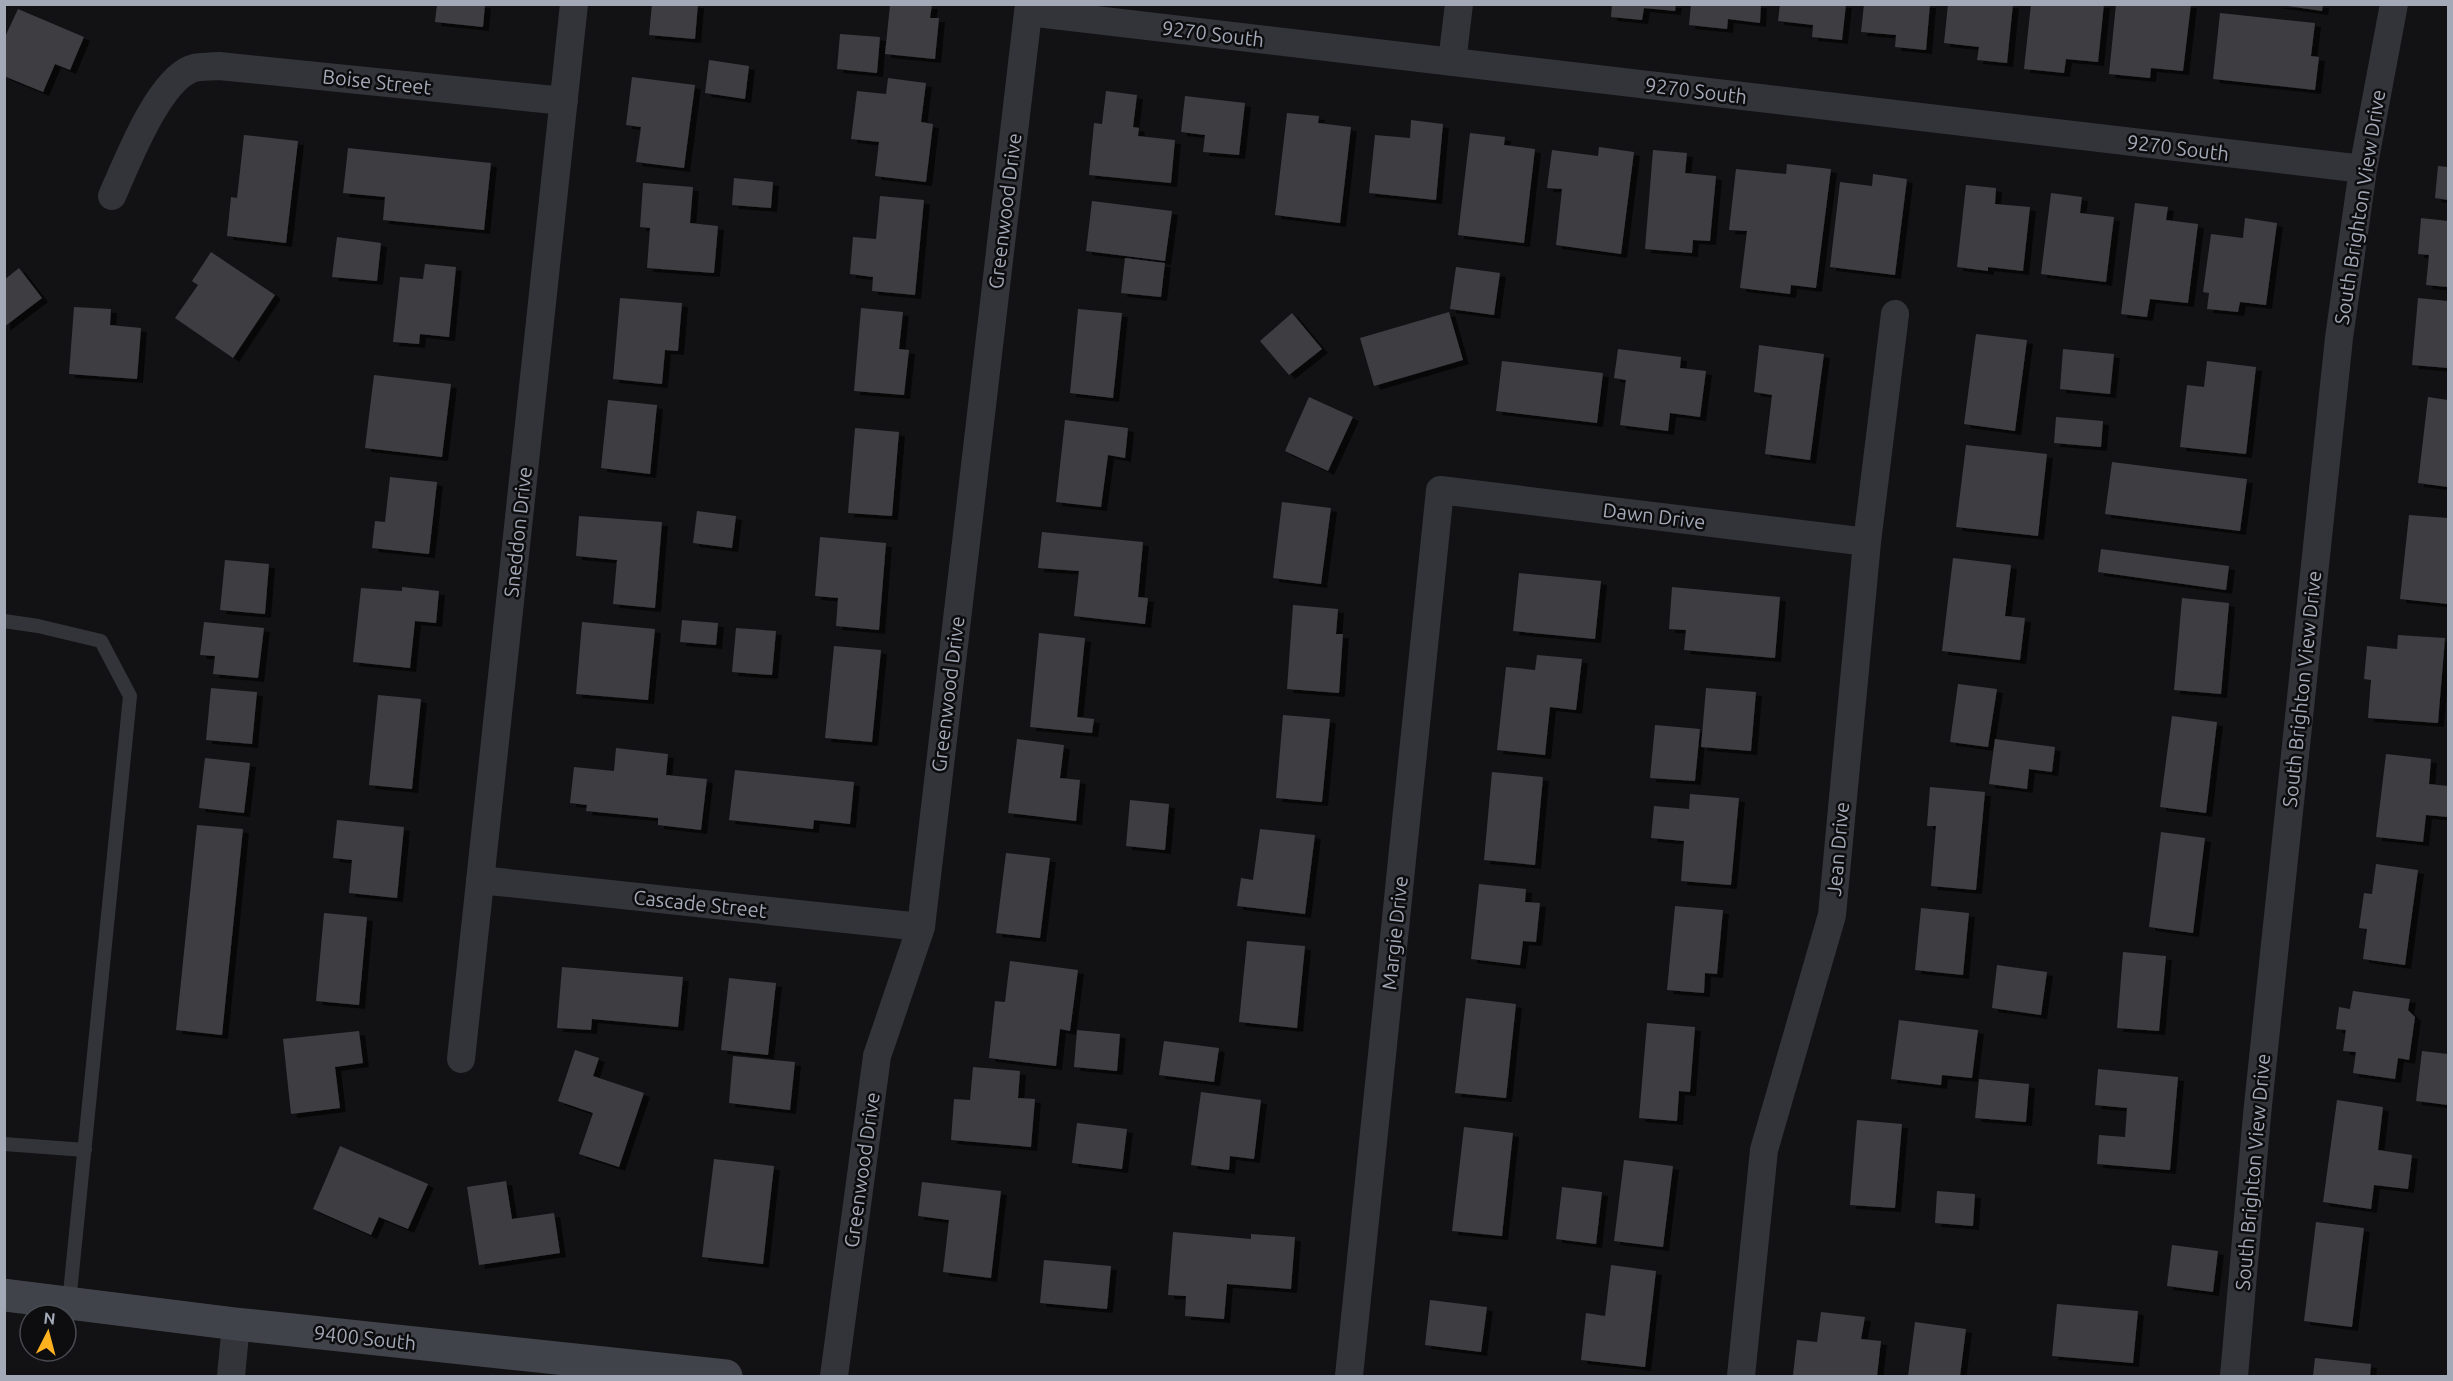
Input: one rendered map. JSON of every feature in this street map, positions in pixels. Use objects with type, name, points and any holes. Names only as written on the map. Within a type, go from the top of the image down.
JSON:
[{"type":"street","name":"Sneddon Drive","points":[[461,1059],[574,4]]},
{"type":"street","points":[[1452,62],[1459,4]]},
{"type":"street","name":"South Brighton View Drive","points":[[2234,1377],[2257,1114],[2339,338],[2363,169],[2394,4]]},
{"type":"street","name":"9270 South","points":[[1029,8],[1452,62],[2363,169]]},
{"type":"street","name":"Greenwood Drive","points":[[834,1377],[877,1056],[921,927],[1029,8]]},
{"type":"street","name":"Boise Street","points":[[112,195],[150,115],[168,86],[190,70],[219,66],[564,101]]},
{"type":"street","name":"Jean Drive","points":[[1741,1377],[1764,1150],[1832,915],[1867,542],[1895,314]]},
{"type":"street","name":"Dawn Drive","points":[[1440,490],[1867,542]]},
{"type":"street","name":"Margie Drive","points":[[1349,1377],[1440,490]]},
{"type":"street","name":"Cascade Street","points":[[480,880],[921,927]]},
{"type":"street","name":"9400 South","points":[[4,1295],[69,1303]]},
{"type":"street","name":"9400 South","points":[[78,1304],[236,1324],[726,1377]]},
{"type":"street","points":[[231,1377],[236,1324]]},
{"type":"lane","points":[[4,621],[38,626],[101,641],[130,696],[69,1303]]},
{"type":"lane","points":[[4,1144],[85,1150]]},
{"type":"building","points":[[437,4],[485,4],[483,27],[435,22]]},
{"type":"building","points":[[652,4],[698,4],[695,39],[649,35]]},
{"type":"building","points":[[1612,4],[1676,4],[1675,11],[1644,8],[1642,20],[1611,17]]},
{"type":"building","points":[[1691,4],[1761,4],[1760,23],[1728,19],[1727,29],[1689,25]]},
{"type":"building","points":[[1780,4],[1846,4],[1842,40],[1812,37],[1813,25],[1778,21]]},
{"type":"building","points":[[1864,4],[1930,4],[1926,50],[1895,47],[1896,35],[1861,32]]},
{"type":"building","points":[[1948,4],[2013,4],[2007,63],[1977,60],[1979,47],[1944,43]]},
{"type":"building","points":[[2031,4],[2104,4],[2098,62],[2066,59],[2064,73],[2024,69]]},
{"type":"building","points":[[2116,4],[2191,4],[2183,71],[2151,68],[2150,78],[2109,74]]},
{"type":"building","points":[[2274,4],[2323,4],[2322,11]]},
{"type":"building","points":[[890,5],[932,5],[930,18],[939,18],[935,59],[885,54]]},
{"type":"building","points":[[18,9],[84,37],[70,70],[55,64],[43,92],[4,76],[4,39]]},
{"type":"building","points":[[2220,13],[2315,23],[2311,56],[2319,57],[2315,90],[2213,79]]},
{"type":"building","points":[[840,34],[880,37],[877,73],[837,69]]},
{"type":"building","points":[[709,60],[749,66],[745,99],[705,93]]},
{"type":"building","points":[[632,77],[695,85],[684,168],[636,162],[641,127],[626,125]]},
{"type":"building","points":[[888,78],[926,83],[921,122],[933,124],[926,182],[875,176],[879,142],[851,139],[857,91],[886,94]]},
{"type":"building","points":[[1106,91],[1137,95],[1133,127],[1139,128],[1138,136],[1175,140],[1171,183],[1089,175],[1094,123],[1102,124]]},
{"type":"building","points":[[1185,96],[1245,103],[1239,155],[1203,152],[1205,135],[1181,132]]},
{"type":"building","points":[[1287,113],[1319,116],[1318,123],[1351,127],[1340,223],[1275,215]]},
{"type":"building","points":[[1411,120],[1443,124],[1436,200],[1369,193],[1375,135],[1410,138]]},
{"type":"building","points":[[1470,133],[1505,137],[1504,145],[1535,149],[1524,243],[1458,235]]},
{"type":"building","points":[[244,135],[298,141],[286,243],[227,236],[231,197],[237,198]]},
{"type":"building","points":[[1599,147],[1634,152],[1621,254],[1556,245],[1562,189],[1547,188],[1552,150],[1598,156]]},
{"type":"building","points":[[348,148],[491,163],[484,230],[383,220],[385,197],[343,193]]},
{"type":"building","points":[[1653,150],[1687,153],[1685,173],[1716,176],[1710,241],[1693,240],[1692,253],[1645,249]]},
{"type":"building","points":[[1787,164],[1831,169],[1816,288],[1791,285],[1790,294],[1740,288],[1747,231],[1729,230],[1736,169],[1786,174]]},
{"type":"building","points":[[2438,166],[2448,167],[2448,200],[2435,198]]},
{"type":"building","points":[[1873,174],[1907,179],[1895,275],[1830,267],[1840,182],[1872,186]]},
{"type":"building","points":[[734,178],[773,182],[771,208],[732,205]]},
{"type":"building","points":[[643,183],[693,187],[690,223],[718,226],[714,273],[647,268],[650,228],[640,227]]},
{"type":"building","points":[[1966,185],[1996,188],[1995,204],[2030,207],[2023,271],[1988,267],[1988,271],[1957,267]]},
{"type":"building","points":[[2051,193],[2082,197],[2080,213],[2114,217],[2106,282],[2041,274]]},
{"type":"building","points":[[880,196],[924,200],[915,295],[872,291],[873,277],[850,274],[853,237],[876,239]]},
{"type":"building","points":[[1092,201],[1172,211],[1165,261],[1086,251]]},
{"type":"building","points":[[2135,203],[2168,207],[2166,220],[2198,224],[2188,303],[2150,299],[2147,317],[2121,314]]},
{"type":"building","points":[[2245,218],[2277,223],[2266,305],[2240,302],[2238,312],[2207,309],[2209,293],[2203,292],[2211,234],[2243,238]]},
{"type":"building","points":[[2421,218],[2448,221],[2448,287],[2426,285],[2429,255],[2418,254]]},
{"type":"building","points":[[337,237],[381,243],[377,281],[332,277]]},
{"type":"building","points":[[211,252],[275,295],[233,358],[175,318],[198,285],[192,281]]},
{"type":"building","points":[[1125,258],[1165,263],[1161,297],[1121,293]]},
{"type":"building","points":[[425,264],[456,267],[449,337],[420,334],[419,344],[393,342],[400,277],[423,279]]},
{"type":"building","points":[[1456,267],[1500,273],[1494,315],[1450,309]]},
{"type":"building","points":[[19,268],[42,298],[4,327],[4,280]]},
{"type":"building","points":[[620,298],[682,303],[678,351],[665,350],[662,384],[613,379]]},
{"type":"building","points":[[2418,298],[2448,301],[2448,368],[2412,365]]},
{"type":"building","points":[[74,307],[111,309],[110,325],[141,328],[137,379],[69,374]]},
{"type":"building","points":[[861,308],[903,312],[899,349],[909,350],[904,395],[854,391]]},
{"type":"building","points":[[1078,309],[1122,313],[1113,398],[1070,393]]},
{"type":"building","points":[[1449,312],[1463,360],[1374,386],[1360,338]]},
{"type":"building","points":[[1292,313],[1322,349],[1289,375],[1260,341]]},
{"type":"building","points":[[1976,334],[2027,340],[2015,431],[1964,424]]},
{"type":"building","points":[[1759,345],[1824,354],[1810,460],[1765,454],[1772,395],[1754,392]]},
{"type":"building","points":[[1618,349],[1681,357],[1680,368],[1706,371],[1700,417],[1670,413],[1668,431],[1620,425],[1626,380],[1614,378]]},
{"type":"building","points":[[2063,349],[2114,354],[2110,394],[2060,389]]},
{"type":"building","points":[[1502,361],[1603,373],[1597,423],[1496,411]]},
{"type":"building","points":[[2207,361],[2256,367],[2246,454],[2180,447],[2187,385],[2204,387]]},
{"type":"building","points":[[374,375],[451,384],[442,457],[365,448]]},
{"type":"building","points":[[1309,397],[1353,417],[1328,471],[1285,451]]},
{"type":"building","points":[[2428,397],[2448,400],[2448,487],[2418,483]]},
{"type":"building","points":[[608,400],[657,405],[650,474],[601,468]]},
{"type":"building","points":[[2056,417],[2103,421],[2101,447],[2054,443]]},
{"type":"building","points":[[1065,420],[1128,428],[1125,458],[1108,455],[1101,507],[1056,502]]},
{"type":"building","points":[[855,428],[899,432],[892,516],[848,513]]},
{"type":"building","points":[[1966,445],[2047,454],[2038,536],[1956,527]]},
{"type":"building","points":[[2112,462],[2247,479],[2240,531],[2105,514]]},
{"type":"building","points":[[390,477],[437,482],[429,554],[372,548],[375,521],[385,522]]},
{"type":"building","points":[[1282,502],[1331,508],[1321,584],[1273,578]]},
{"type":"building","points":[[697,511],[736,516],[732,548],[693,543]]},
{"type":"building","points":[[2409,515],[2448,518],[2448,604],[2400,599]]},
{"type":"building","points":[[579,516],[662,522],[655,608],[613,604],[617,560],[576,556]]},
{"type":"building","points":[[1042,532],[1143,542],[1138,597],[1148,598],[1145,624],[1074,616],[1079,571],[1038,568]]},
{"type":"building","points":[[820,537],[886,543],[879,630],[836,626],[838,598],[815,596]]},
{"type":"building","points":[[2101,549],[2229,566],[2226,590],[2098,572]]},
{"type":"building","points":[[1953,558],[2011,565],[2005,616],[2025,618],[2020,660],[1942,651]]},
{"type":"building","points":[[225,560],[269,564],[265,614],[220,610]]},
{"type":"building","points":[[1519,573],[1601,581],[1595,639],[1513,631]]},
{"type":"building","points":[[402,587],[439,591],[436,623],[415,621],[410,668],[353,662],[361,588],[402,591]]},
{"type":"building","points":[[1672,587],[1780,597],[1775,658],[1684,650],[1686,630],[1669,629]]},
{"type":"building","points":[[2182,598],[2229,603],[2221,694],[2174,690]]},
{"type":"building","points":[[1293,605],[1338,609],[1336,634],[1343,634],[1339,693],[1287,689]]},
{"type":"building","points":[[682,620],[718,623],[716,645],[680,642]]},
{"type":"building","points":[[204,622],[264,628],[258,678],[213,674],[215,656],[200,655]]},
{"type":"building","points":[[582,622],[655,629],[648,700],[576,694]]},
{"type":"building","points":[[736,628],[776,631],[772,675],[732,672]]},
{"type":"building","points":[[1039,633],[1085,638],[1077,717],[1094,719],[1092,733],[1030,727]]},
{"type":"building","points":[[2398,635],[2445,638],[2438,723],[2368,718],[2371,680],[2364,679],[2367,646],[2397,649]]},
{"type":"building","points":[[834,646],[881,650],[872,742],[825,738]]},
{"type":"building","points":[[1537,655],[1582,659],[1576,710],[1550,707],[1545,755],[1497,750],[1506,667],[1535,670]]},
{"type":"building","points":[[1958,684],[1997,689],[1988,747],[1950,742]]},
{"type":"building","points":[[211,688],[257,692],[252,744],[206,740]]},
{"type":"building","points":[[1706,688],[1756,692],[1751,751],[1701,747]]},
{"type":"building","points":[[378,695],[421,699],[412,789],[369,785]]},
{"type":"building","points":[[1283,715],[1330,719],[1322,802],[1276,798]]},
{"type":"building","points":[[2172,716],[2217,722],[2206,813],[2160,807]]},
{"type":"building","points":[[1655,725],[1700,729],[1695,781],[1650,778]]},
{"type":"building","points":[[1017,739],[1064,745],[1060,778],[1080,780],[1076,821],[1008,813]]},
{"type":"building","points":[[1995,739],[2055,747],[2052,772],[2029,769],[2027,789],[1989,784]]},
{"type":"building","points":[[616,748],[668,754],[666,775],[707,779],[701,830],[658,825],[658,818],[586,811],[587,805],[570,803],[574,767],[614,771]]},
{"type":"building","points":[[2386,754],[2431,759],[2429,784],[2448,786],[2448,817],[2426,815],[2423,842],[2376,837]]},
{"type":"building","points":[[205,758],[250,763],[244,813],[199,808]]},
{"type":"building","points":[[735,770],[854,782],[850,824],[814,820],[813,829],[729,820]]},
{"type":"building","points":[[1492,772],[1543,777],[1535,865],[1484,860]]},
{"type":"building","points":[[1930,787],[1985,792],[1976,890],[1931,886],[1936,826],[1927,826]]},
{"type":"building","points":[[1690,794],[1739,798],[1731,885],[1681,881],[1684,841],[1651,838],[1654,806],[1689,809]]},
{"type":"building","points":[[1130,800],[1169,804],[1165,850],[1126,846]]},
{"type":"building","points":[[337,820],[404,827],[397,898],[349,893],[352,860],[333,858]]},
{"type":"building","points":[[197,825],[243,829],[222,1035],[176,1030]]},
{"type":"building","points":[[1260,829],[1315,835],[1305,914],[1237,906],[1241,878],[1253,880]]},
{"type":"building","points":[[2161,832],[2205,838],[2193,933],[2149,927]]},
{"type":"building","points":[[1006,853],[1050,858],[1040,938],[996,933]]},
{"type":"building","points":[[2376,864],[2418,870],[2405,965],[2363,959],[2367,929],[2359,928],[2364,893],[2372,894]]},
{"type":"building","points":[[1479,884],[1526,889],[1525,902],[1540,903],[1536,942],[1523,941],[1520,965],[1471,959]]},
{"type":"building","points":[[1675,906],[1723,910],[1717,974],[1705,973],[1704,993],[1667,990]]},
{"type":"building","points":[[1921,908],[1969,913],[1963,975],[1915,970]]},
{"type":"building","points":[[324,913],[367,917],[359,1005],[316,1001]]},
{"type":"building","points":[[1247,941],[1305,946],[1297,1028],[1239,1022]]},
{"type":"building","points":[[2123,952],[2166,956],[2159,1031],[2117,1028]]},
{"type":"building","points":[[1010,961],[1078,970],[1070,1031],[1060,1029],[1056,1066],[989,1058],[995,1001],[1005,1002]]},
{"type":"building","points":[[1997,965],[2047,972],[2041,1015],[1992,1008]]},
{"type":"building","points":[[562,967],[683,977],[678,1027],[592,1019],[591,1030],[557,1028]]},
{"type":"building","points":[[729,978],[776,983],[768,1055],[721,1050]]},
{"type":"building","points":[[2353,991],[2410,999],[2408,1010],[2415,1017],[2409,1060],[2398,1058],[2395,1079],[2353,1073],[2356,1052],[2343,1051],[2346,1030],[2336,1029],[2339,1007],[2350,1009]]},
{"type":"building","points":[[1466,998],[1516,1004],[1506,1098],[1455,1093]]},
{"type":"building","points":[[1899,1020],[1978,1030],[1972,1078],[1942,1075],[1941,1085],[1891,1079]]},
{"type":"building","points":[[1647,1023],[1695,1027],[1690,1092],[1679,1091],[1677,1121],[1639,1118]]},
{"type":"building","points":[[1077,1030],[1120,1034],[1117,1071],[1074,1067]]},
{"type":"building","points":[[359,1031],[363,1063],[335,1067],[340,1108],[291,1114],[283,1039]]},
{"type":"building","points":[[1164,1041],[1219,1048],[1214,1082],[1159,1075]]},
{"type":"building","points":[[575,1050],[599,1058],[593,1076],[644,1093],[619,1167],[579,1154],[593,1113],[558,1101]]},
{"type":"building","points":[[2422,1051],[2448,1054],[2448,1105],[2416,1101]]},
{"type":"building","points":[[733,1056],[795,1062],[790,1110],[729,1103]]},
{"type":"building","points":[[973,1067],[1020,1071],[1018,1098],[1035,1099],[1031,1147],[951,1140],[954,1099],[970,1100]]},
{"type":"building","points":[[2098,1069],[2178,1077],[2170,1170],[2097,1164],[2099,1135],[2125,1137],[2127,1108],[2095,1105]]},
{"type":"building","points":[[1979,1079],[2029,1084],[2026,1122],[1975,1118]]},
{"type":"building","points":[[1201,1092],[1261,1100],[1254,1159],[1230,1156],[1229,1170],[1191,1165]]},
{"type":"building","points":[[2337,1100],[2383,1107],[2378,1150],[2412,1155],[2408,1189],[2374,1185],[2371,1209],[2323,1202]]},
{"type":"building","points":[[1857,1120],[1902,1124],[1895,1208],[1850,1205]]},
{"type":"building","points":[[1077,1123],[1127,1129],[1122,1169],[1072,1163]]},
{"type":"building","points":[[1464,1127],[1513,1133],[1502,1236],[1452,1231]]},
{"type":"building","points":[[340,1146],[428,1184],[408,1229],[379,1217],[371,1235],[313,1209]]},
{"type":"building","points":[[714,1159],[774,1166],[763,1264],[702,1257]]},
{"type":"building","points":[[1624,1160],[1673,1166],[1663,1247],[1614,1241]]},
{"type":"building","points":[[506,1181],[512,1219],[554,1213],[560,1253],[479,1265],[467,1187]]},
{"type":"building","points":[[922,1182],[1001,1191],[991,1278],[943,1272],[949,1220],[918,1216]]},
{"type":"building","points":[[1562,1187],[1602,1192],[1596,1244],[1556,1239]]},
{"type":"building","points":[[1937,1191],[1975,1194],[1973,1226],[1935,1223]]},
{"type":"building","points":[[2316,1222],[2364,1228],[2352,1327],[2304,1321]]},
{"type":"building","points":[[1173,1232],[1251,1239],[1251,1234],[1295,1237],[1291,1289],[1227,1284],[1224,1319],[1185,1316],[1186,1296],[1168,1295]]},
{"type":"building","points":[[2172,1245],[2218,1251],[2213,1292],[2167,1286]]},
{"type":"building","points":[[1044,1260],[1111,1266],[1107,1309],[1040,1303]]},
{"type":"building","points":[[1611,1265],[1656,1271],[1645,1367],[1581,1360],[1586,1313],[1605,1316]]},
{"type":"building","points":[[1430,1300],[1487,1307],[1481,1352],[1425,1345]]},
{"type":"building","points":[[2057,1304],[2138,1311],[2133,1363],[2052,1356]]},
{"type":"building","points":[[1821,1312],[1865,1317],[1861,1339],[1881,1341],[1877,1376],[1793,1375],[1797,1340],[1817,1342]]},
{"type":"building","points":[[1915,1322],[1966,1329],[1960,1376],[1908,1376]]},
{"type":"building","points":[[2315,1358],[2371,1364],[2370,1376],[2313,1376]]}]
